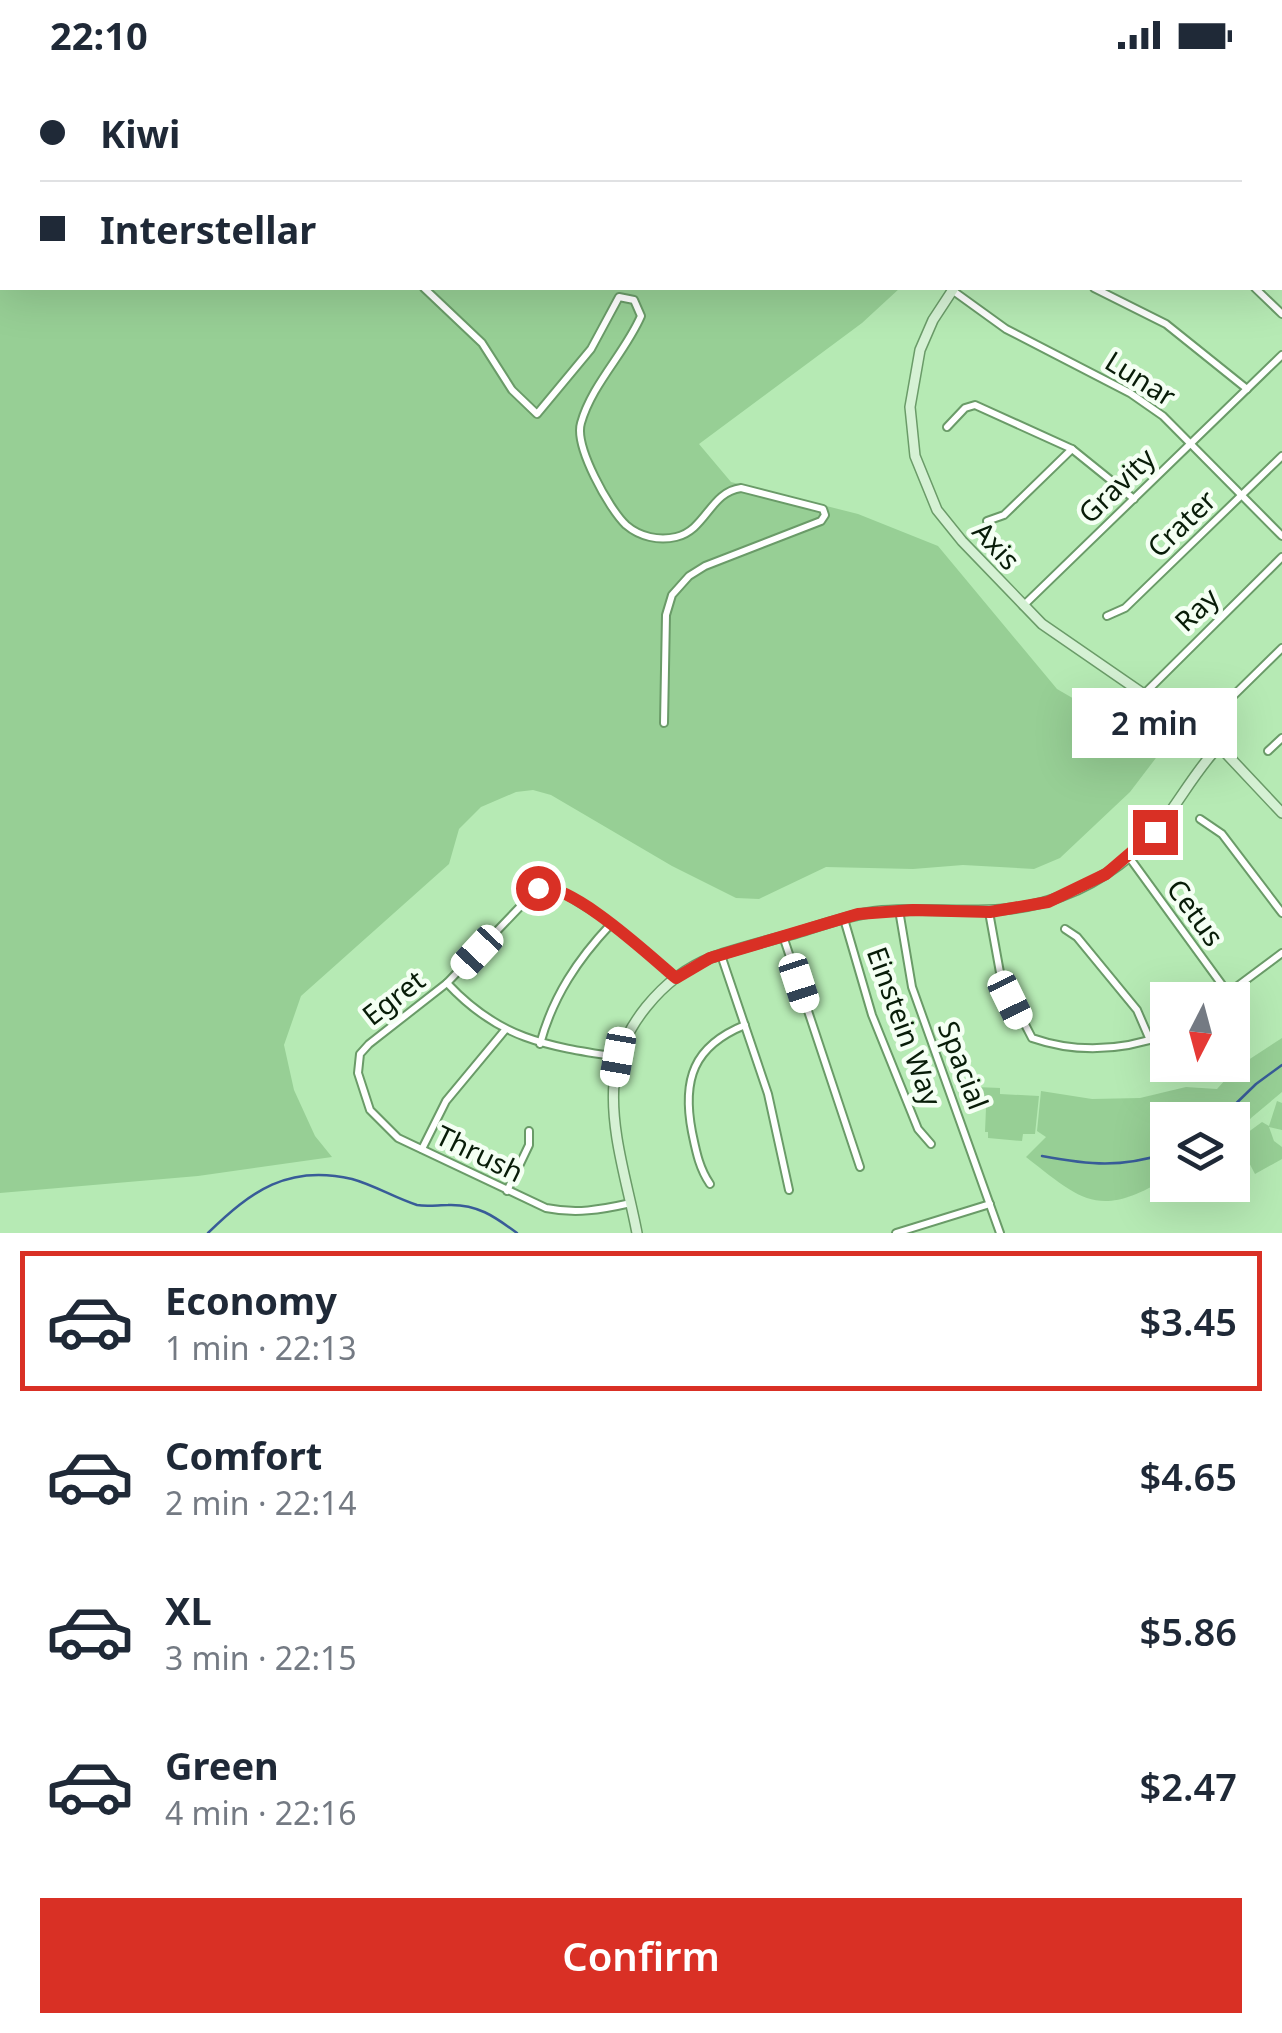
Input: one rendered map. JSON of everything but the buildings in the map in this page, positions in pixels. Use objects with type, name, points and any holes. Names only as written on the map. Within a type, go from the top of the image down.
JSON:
[{"type":"street","points":[[426,290],[482,343],[512,390],[537,414],[591,349],[620,296],[634,300],[641,316],[588,406],[580,433],[582,452],[619,517],[643,535],[659,538],[688,532],[722,494],[732,489],[823,510],[821,521],[688,576],[672,595],[666,615],[664,723]]},
{"type":"street","name":"Axis","points":[[952,290],[926,334],[915,366],[910,421],[915,456],[928,492],[946,524],[1056,636],[1219,746],[1282,813]]},
{"type":"street","name":"Lunar","points":[[954,290],[1006,329],[1130,393],[1163,416],[1282,536]]},
{"type":"street","points":[[1098,290],[1166,324],[1247,389]]},
{"type":"street","points":[[1257,290],[1282,314]]},
{"type":"street","name":"Gravity","points":[[1024,606],[1282,355]]},
{"type":"street","points":[[947,427],[965,408],[975,406],[1072,449],[1134,499]]},
{"type":"street","points":[[987,521],[1004,515],[1072,449]]},
{"type":"street","name":"Crater","points":[[1107,616],[1125,608],[1282,456]]},
{"type":"street","name":"Ray","points":[[1144,694],[1282,557]]},
{"type":"street","points":[[1224,712],[1231,698],[1282,648]]},
{"type":"street","points":[[1268,752],[1282,738]]},
{"type":"street","points":[[637,1233],[613,1105],[618,1057],[637,1020],[676,978],[721,954],[844,919],[899,910],[990,912],[1066,895],[1106,874],[1155,832],[1219,746]]},
{"type":"street","points":[[1200,820],[1222,834],[1282,913]]},
{"type":"street","name":"Cetus","points":[[1129,856],[1219,982]]},
{"type":"street","name":"Egret","points":[[358,1063],[369,1044],[447,983],[530,894],[544,886],[557,889],[611,924]]},
{"type":"street","name":"Spacial","points":[[899,910],[912,986],[1000,1233]]},
{"type":"street","points":[[990,912],[1001,978],[1032,1038],[1076,1049],[1127,1047],[1150,1040],[1137,1010],[1077,937],[1065,929]]},
{"type":"street","name":"Einstein Way","points":[[844,919],[872,1014],[918,1129],[930,1144]]},
{"type":"street","points":[[540,1044],[562,989],[611,924],[676,978]]},
{"type":"street","points":[[784,936],[860,1167]]},
{"type":"street","points":[[1244,982],[1282,953]]},
{"type":"street","points":[[721,954],[768,1094],[788,1190]]},
{"type":"street","points":[[447,983],[473,1009],[505,1030],[540,1044],[618,1057]]},
{"type":"street","points":[[710,1184],[700,1169],[687,1105],[688,1087],[703,1054],[715,1040],[745,1026]]},
{"type":"street","points":[[422,1150],[446,1101],[505,1030]]},
{"type":"street","name":"Thrush","points":[[358,1063],[370,1110],[398,1138],[546,1208],[594,1212],[630,1203]]},
{"type":"street","points":[[507,1191],[529,1144],[529,1131]]},
{"type":"street","points":[[896,1233],[919,1230],[990,1204]]},
{"type":"green space","points":[[0,290],[898,290],[862,323],[699,444],[731,482],[858,514],[938,546],[1057,689],[1162,750],[1130,792],[1060,858],[1034,869],[963,865],[913,869],[826,867],[759,899],[736,898],[672,866],[551,795],[533,790],[516,792],[481,807],[459,829],[449,864],[301,996],[284,1045],[294,1090],[315,1136],[332,1157],[198,1176],[0,1193]]},
{"type":"green space","points":[[1282,1038],[1282,1092],[1250,1119],[1250,1102],[1150,1102],[1150,1188],[1144,1191],[1107,1201],[1092,1199],[1062,1185],[1026,1157],[1046,1137],[1037,1131],[1041,1091],[1092,1099],[1140,1098],[1186,1087],[1217,1089],[1223,1082],[1250,1082],[1250,1059]]},
{"type":"green space","points":[[976,1087],[1000,1088],[1000,1094],[1039,1096],[1035,1134],[1023,1134],[1022,1141],[988,1138],[986,1108],[975,1107]]},
{"type":"green space","points":[[1277,1101],[1282,1103],[1282,1130],[1269,1127],[1274,1141],[1282,1147],[1282,1159],[1255,1174],[1250,1165],[1250,1131],[1262,1122],[1269,1126]]},
{"type":"waterway","points":[[1238,1102],[1282,1065]]},
{"type":"waterway","points":[[1042,1156],[1105,1164],[1150,1157]]},
{"type":"waterway","points":[[208,1233],[256,1194],[290,1178],[309,1175],[352,1179],[417,1205],[477,1209],[517,1233]]},
{"type":"route","points":[[538,888],[557,889],[604,918],[676,978],[710,958],[858,914],[913,910],[990,912],[1048,902],[1106,874],[1155,832]]}]
